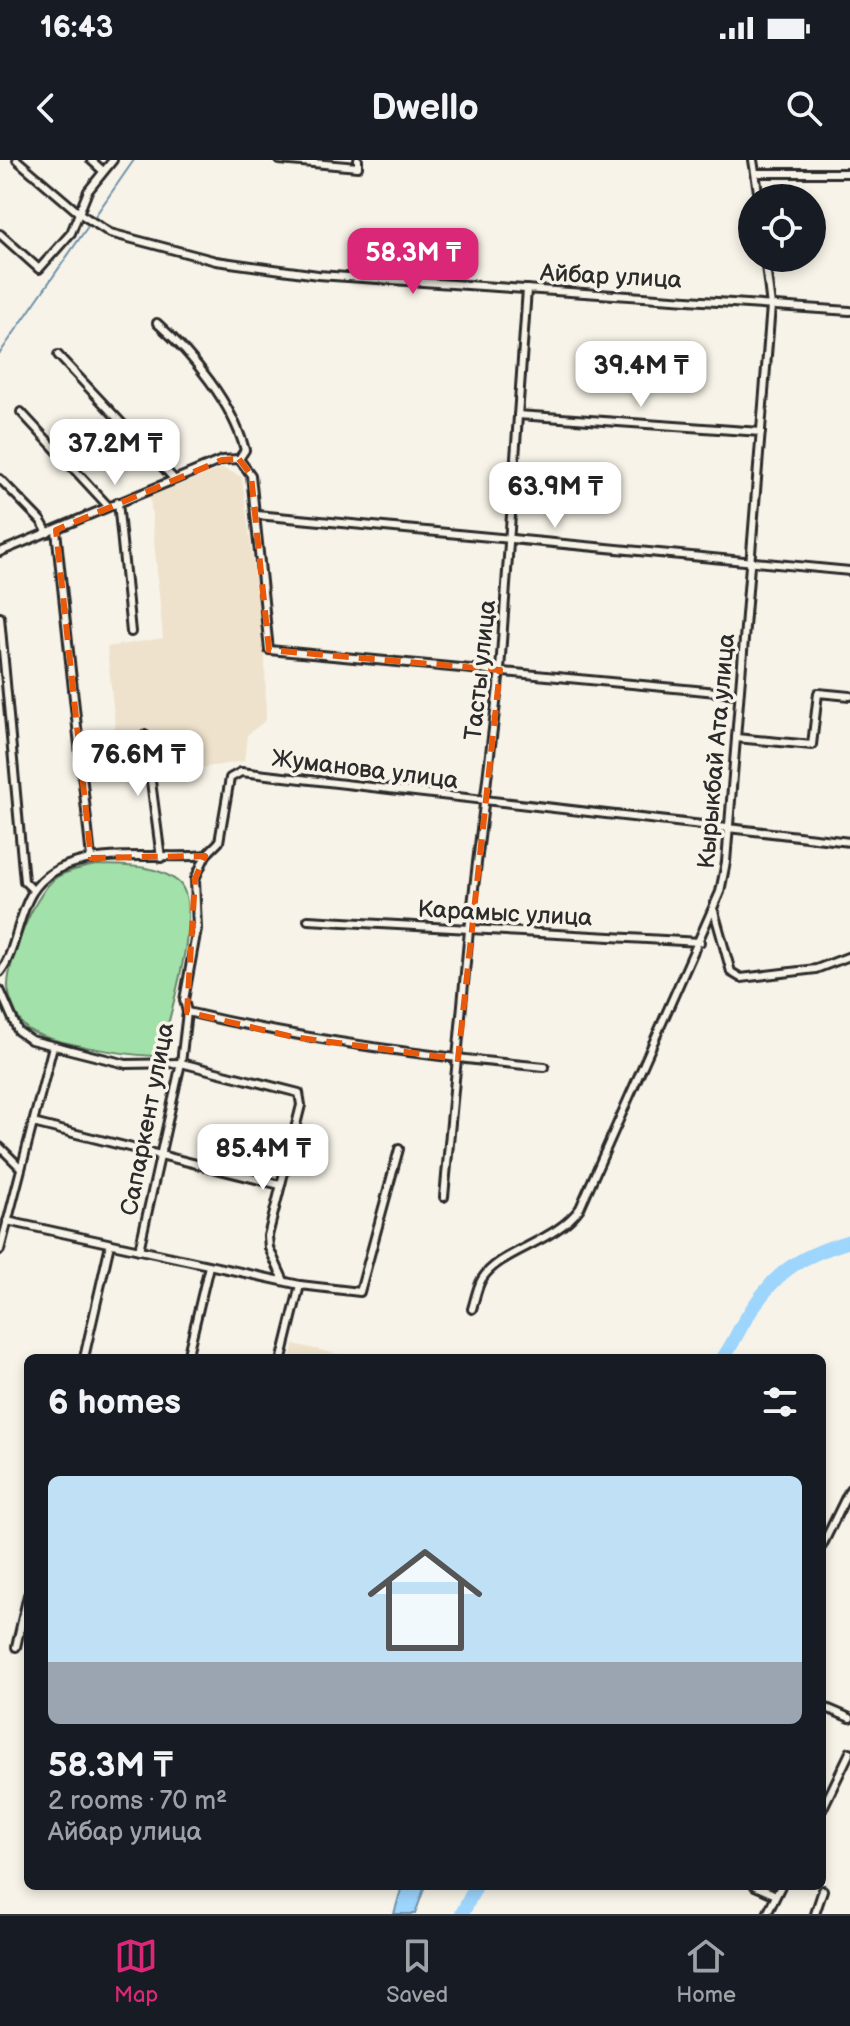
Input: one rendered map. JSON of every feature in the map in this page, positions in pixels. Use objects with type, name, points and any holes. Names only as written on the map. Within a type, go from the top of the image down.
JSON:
[{"type":"street","name":"Айбар улица","points":[[17,160],[79,213],[124,239],[216,261],[318,275],[850,311]]},
{"type":"street","points":[[91,160],[102,170]]},
{"type":"street","points":[[0,234],[39,269],[71,233],[102,170],[113,160]]},
{"type":"street","points":[[279,160],[358,167],[358,160]]},
{"type":"street","points":[[753,160],[758,184]]},
{"type":"street","points":[[758,173],[850,173]]},
{"type":"street","name":"Кырыкбай Ата улица","points":[[472,1309],[483,1278],[495,1266],[555,1234],[580,1208],[714,911],[726,862],[751,563],[771,306],[767,272]]},
{"type":"street","name":"Тасты улица","points":[[444,1197],[469,930],[500,670],[527,289]]},
{"type":"street","points":[[157,323],[176,340],[230,412],[245,450],[239,459]]},
{"type":"street","points":[[58,355],[174,479]]},
{"type":"street","points":[[21,412],[108,506]]},
{"type":"street","points":[[518,415],[761,432]]},
{"type":"street","points":[[0,552],[222,460],[239,459]]},
{"type":"street","points":[[239,459],[251,475],[269,650],[738,694]]},
{"type":"street","points":[[0,479],[48,533]]},
{"type":"street","points":[[118,502],[131,632]]},
{"type":"street","points":[[257,515],[850,571]]},
{"type":"street","points":[[56,530],[91,858]]},
{"type":"street","points":[[0,617],[24,881],[33,890]]},
{"type":"street","points":[[736,738],[812,745],[818,693],[850,696]]},
{"type":"street","points":[[145,735],[161,858]]},
{"type":"street","name":"Жуманова улица","points":[[206,855],[219,842],[230,778],[241,772],[850,842]]},
{"type":"street","points":[[0,972],[33,890],[52,872],[91,858],[206,855]]},
{"type":"street","name":"Сапаркент улица","points":[[139,1250],[181,1063],[187,1012],[184,1000],[197,929],[195,879],[206,855]]},
{"type":"street","points":[[714,911],[731,972],[741,978],[816,969],[850,956]]},
{"type":"street","name":"Карамыс улица","points":[[308,920],[700,942]]},
{"type":"street","points":[[0,990],[18,1031],[31,1040],[126,1064],[181,1063],[299,1093],[301,1105],[268,1236],[269,1248],[284,1281]]},
{"type":"street","points":[[187,1012],[293,1037],[545,1067]]},
{"type":"street","points":[[0,1250],[53,1046]]},
{"type":"street","points":[[33,1123],[280,1185]]},
{"type":"street","points":[[0,1147],[21,1168]]},
{"type":"street","points":[[7,1221],[300,1285],[360,1292],[399,1149]]},
{"type":"street","name":"Сапаркент улица","points":[[85,1354],[110,1244]]},
{"type":"street","points":[[188,1354],[209,1266]]},
{"type":"street","points":[[283,1354],[300,1285]]},
{"type":"street","points":[[826,1538],[850,1489]]},
{"type":"street","points":[[16,1647],[24,1612]]},
{"type":"street","points":[[826,1708],[850,1718]]},
{"type":"street","points":[[826,1802],[850,1752]]},
{"type":"street","points":[[764,1890],[776,1895]]},
{"type":"street","points":[[767,1914],[779,1890]]},
{"type":"street","points":[[815,1914],[823,1890]]},
{"type":"highlighted area","points":[[239,459],[251,475],[269,650],[500,670],[458,1059],[293,1037],[187,1012],[195,879],[205,856],[91,858],[56,530],[222,460]]},
{"type":"shaded area","points":[[223,468],[242,477],[265,657],[266,720],[247,735],[244,761],[157,775],[154,731],[116,736],[107,647],[163,638],[150,496]]},
{"type":"shaded area","points":[[294,1344],[336,1354],[291,1354]]},
{"type":"green space","points":[[98,865],[159,871],[177,881],[185,893],[187,937],[160,1056],[110,1051],[48,1038],[24,1026],[11,1001],[9,974],[24,927],[40,897],[57,877]]},
{"type":"water","points":[[401,1890],[424,1890],[415,1914],[394,1914]]},
{"type":"waterway","points":[[0,353],[134,160]]},
{"type":"waterway","points":[[726,1354],[756,1303],[788,1268],[815,1253],[850,1241]]},
{"type":"waterway","points":[[462,1914],[474,1890]]}]
